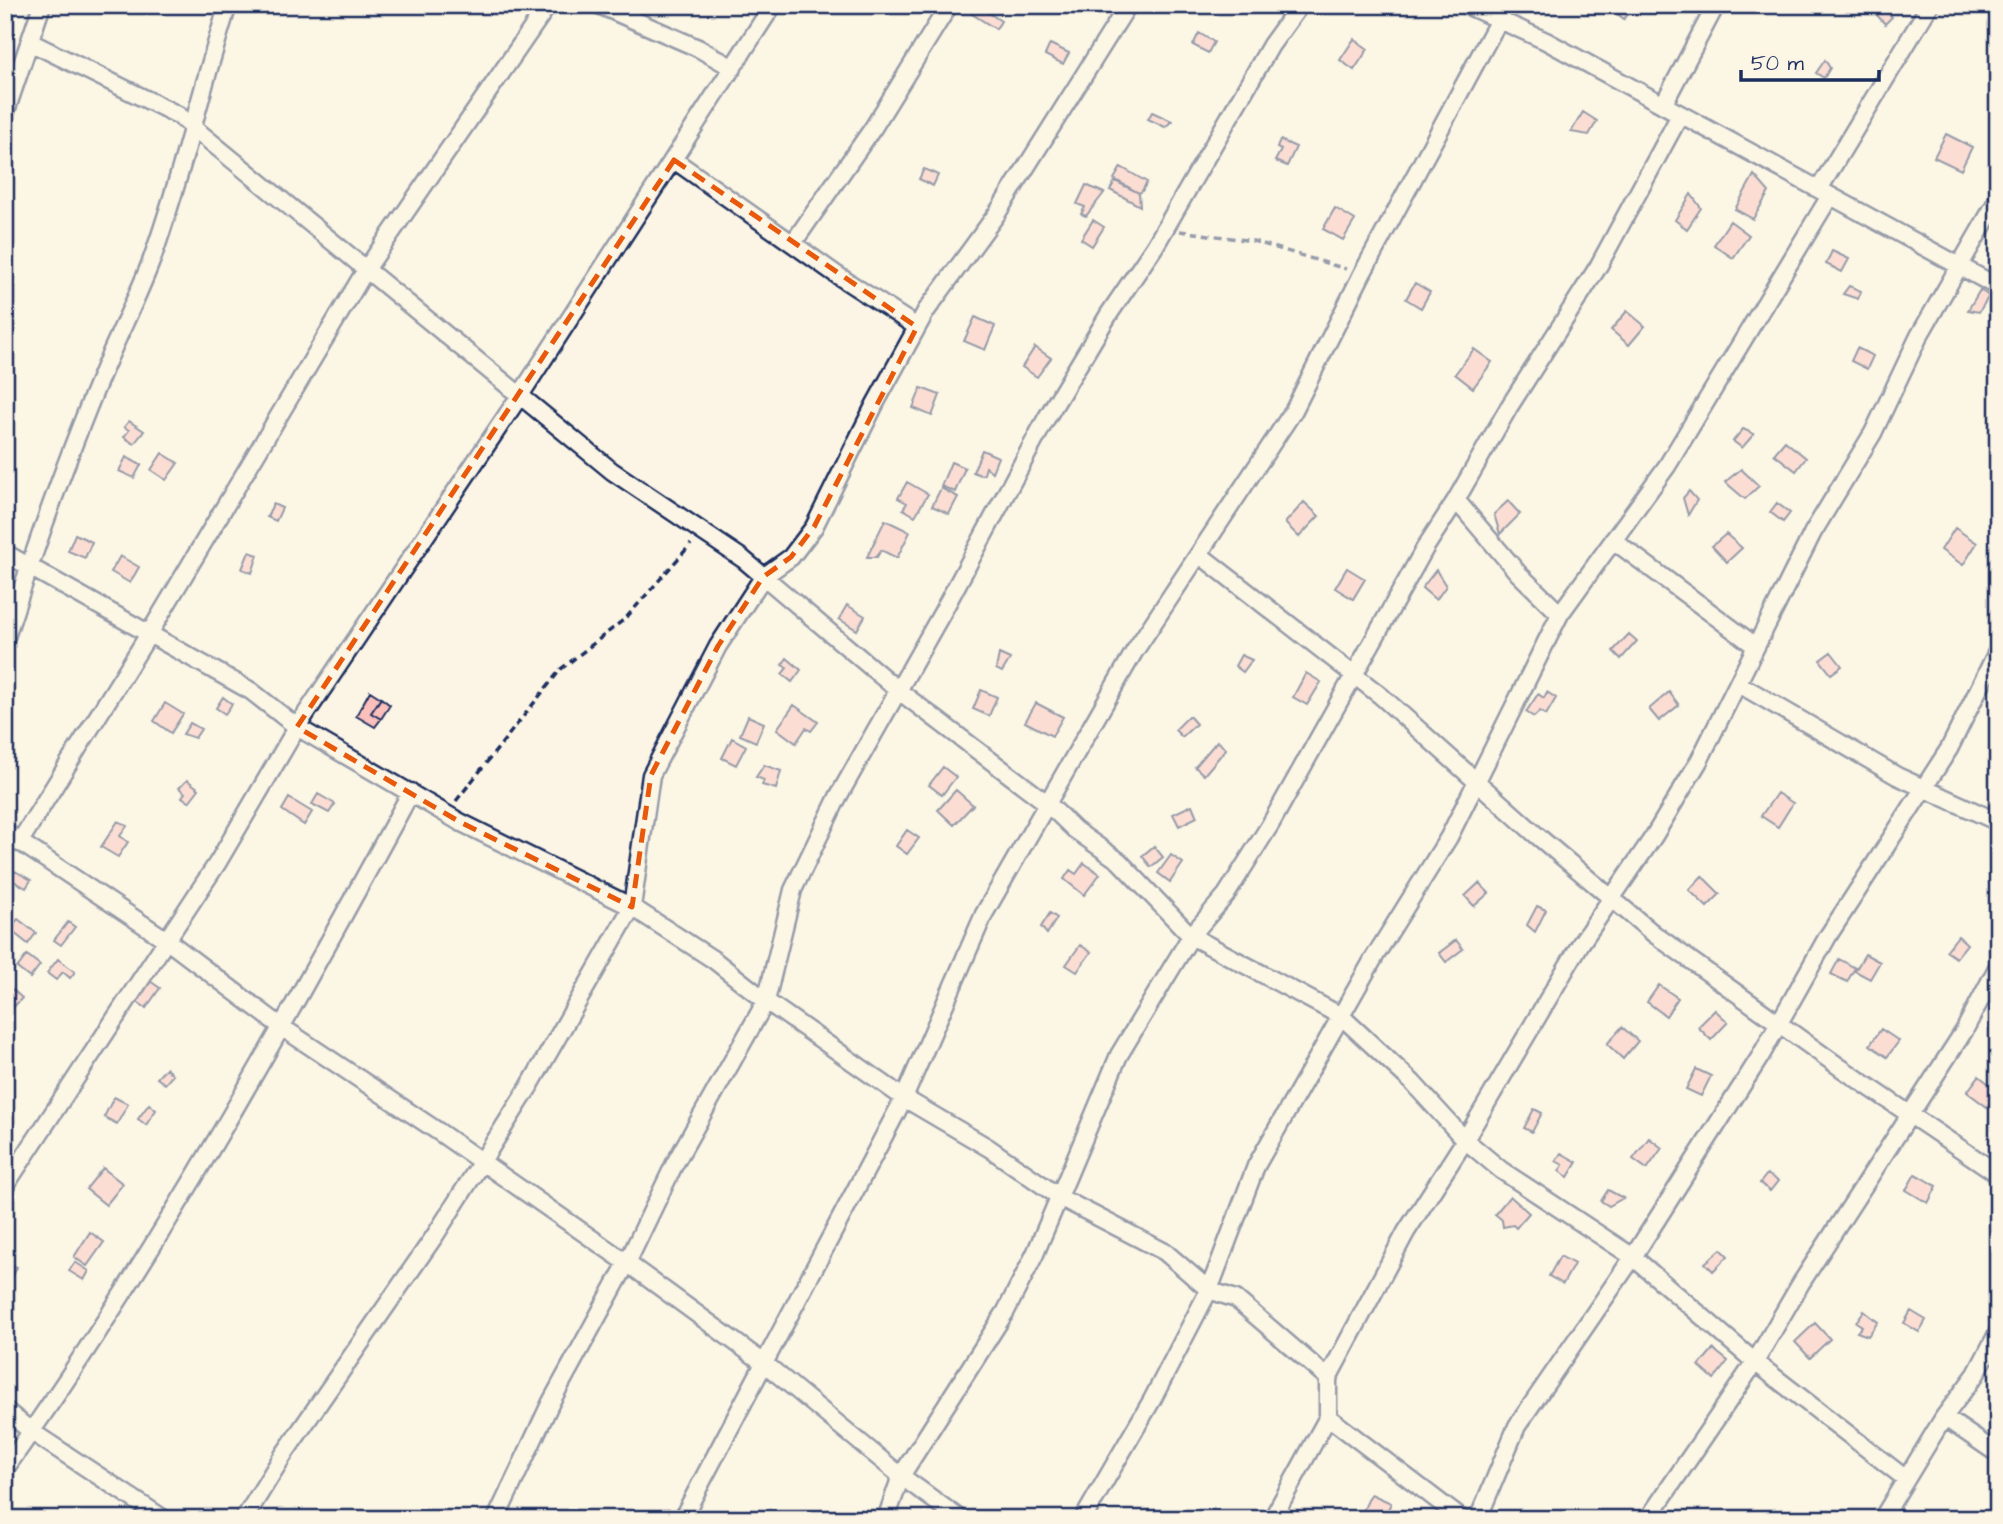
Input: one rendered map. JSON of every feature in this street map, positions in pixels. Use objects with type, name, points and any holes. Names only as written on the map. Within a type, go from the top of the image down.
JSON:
[{"type":"street","points":[[5,114],[43,5]]},
{"type":"street","points":[[5,640],[29,566],[100,377],[151,260],[195,128],[206,74],[228,5]]},
{"type":"street","points":[[19,843],[149,634],[365,271],[548,5]]},
{"type":"street","points":[[599,5],[698,48],[733,68]]},
{"type":"street","points":[[5,1186],[164,939],[218,862],[297,727],[521,394],[773,5]]},
{"type":"street","points":[[793,243],[873,128],[949,5]]},
{"type":"street","points":[[244,1519],[284,1454],[436,1234],[528,1087],[632,907],[651,775],[718,646],[764,577],[791,557],[814,527],[917,327],[996,215],[1129,5]]},
{"type":"street","points":[[496,1519],[551,1402],[627,1263],[674,1166],[766,1001],[793,890],[838,797],[899,691],[1046,419],[1108,314],[1164,230],[1271,45],[1300,5]]},
{"type":"street","points":[[1466,5],[1546,41],[1998,287]]},
{"type":"street","points":[[682,1519],[904,1098],[984,914],[1135,652],[1294,410],[1362,274],[1507,5]]},
{"type":"street","points":[[1662,105],[1716,5]]},
{"type":"street","points":[[1083,1519],[1152,1400],[1209,1290],[1256,1166],[1478,784],[1560,614],[1667,466],[1930,5]]},
{"type":"street","points":[[30,42],[160,104],[195,128],[365,271],[521,394],[612,471],[700,533],[743,559],[899,691],[1048,804],[1075,830],[1119,862],[1191,936],[1341,1016],[1412,1082],[1465,1140],[1501,1170],[1633,1257],[1755,1362],[1906,1479]]},
{"type":"street","points":[[886,1519],[901,1476],[1006,1311],[1061,1198],[1119,1055],[1191,936],[1226,895],[1270,825],[1425,548],[1509,407],[1598,267],[1680,115]]},
{"type":"street","points":[[674,160],[917,327]]},
{"type":"street","points":[[1272,1519],[1328,1417],[1328,1378],[1406,1233],[1465,1140],[1581,943],[1613,900],[1699,761],[1739,684],[1754,645],[1813,532],[1873,432],[1919,336],[1998,200]]},
{"type":"street","points":[[1456,500],[1518,573],[1560,614]]},
{"type":"street","points":[[1613,540],[1754,645]]},
{"type":"street","points":[[5,553],[251,691],[297,727],[446,814],[632,907],[714,960],[766,1001],[904,1098],[989,1148],[1061,1198],[1165,1252],[1209,1290],[1236,1299],[1328,1378]]},
{"type":"street","points":[[1200,555],[1438,744],[1478,784],[1654,934],[1998,1174]]},
{"type":"street","points":[[1478,1519],[1517,1426],[1633,1257],[1779,1023],[1828,936],[1949,750],[1998,650]]},
{"type":"street","points":[[1739,684],[1897,776],[1998,822]]},
{"type":"street","points":[[5,1469],[120,1302],[283,1028],[411,792]]},
{"type":"street","points":[[5,832],[164,939],[283,1028],[627,1263],[764,1363],[901,1476],[960,1519]]},
{"type":"street","points":[[1648,1519],[1755,1362],[1801,1283],[1964,1031],[1998,966]]},
{"type":"street","points":[[1882,1519],[1944,1418],[1976,1374],[1998,1332]]},
{"type":"street","points":[[5,1410],[32,1432],[164,1519]]},
{"type":"street","points":[[1328,1417],[1462,1519]]},
{"type":"street","points":[[1944,1418],[1998,1454]]},
{"type":"path","points":[[1164,230],[1253,241],[1362,274]]},
{"type":"path","points":[[446,814],[561,668],[626,618],[700,533]]},
{"type":"highlighted area","points":[[674,160],[917,327],[814,527],[791,557],[763,577],[718,646],[651,775],[632,907],[460,822],[297,727]]},
{"type":"building","points":[[1613,5],[1627,5],[1632,9],[1624,19],[1610,8]]},
{"type":"building","points":[[978,6],[1001,21],[996,29],[972,14]]},
{"type":"building","points":[[1882,6],[1892,17],[1885,24],[1875,13]]},
{"type":"building","points":[[1199,33],[1214,42],[1208,53],[1193,45]]},
{"type":"building","points":[[1354,39],[1368,49],[1354,70],[1340,60]]},
{"type":"building","points":[[1050,44],[1069,53],[1063,64],[1045,55]]},
{"type":"building","points":[[1825,60],[1830,68],[1824,78],[1816,73]]},
{"type":"building","points":[[1152,112],[1172,121],[1165,127],[1148,119]]},
{"type":"building","points":[[1583,112],[1597,121],[1589,135],[1571,132]]},
{"type":"building","points":[[1946,134],[1972,147],[1961,170],[1934,157]]},
{"type":"building","points":[[1280,140],[1296,147],[1287,166],[1275,161],[1281,150],[1277,148]]},
{"type":"building","points":[[1121,167],[1147,182],[1142,191],[1139,193],[1114,179]]},
{"type":"building","points":[[924,169],[938,175],[933,186],[919,179]]},
{"type":"building","points":[[1754,175],[1769,192],[1753,219],[1735,209]]},
{"type":"building","points":[[1115,181],[1139,193],[1140,206],[1110,190]]},
{"type":"building","points":[[1086,185],[1104,193],[1086,216],[1081,214],[1085,207],[1077,204]]},
{"type":"building","points":[[1691,194],[1701,208],[1687,229],[1675,220]]},
{"type":"building","points":[[1335,208],[1355,220],[1343,240],[1323,229]]},
{"type":"building","points":[[1093,220],[1104,227],[1092,246],[1081,239]]},
{"type":"building","points":[[1730,221],[1749,235],[1733,258],[1714,245]]},
{"type":"building","points":[[1832,251],[1849,259],[1842,272],[1826,264]]},
{"type":"building","points":[[1415,283],[1430,292],[1421,308],[1406,299]]},
{"type":"building","points":[[1849,286],[1861,291],[1858,299],[1843,294]]},
{"type":"building","points":[[1980,290],[1989,296],[1979,312],[1968,310]]},
{"type":"building","points":[[1627,311],[1645,326],[1629,345],[1611,330]]},
{"type":"building","points":[[975,317],[995,326],[985,350],[964,341]]},
{"type":"building","points":[[1035,347],[1051,358],[1037,377],[1022,367]]},
{"type":"building","points":[[1857,348],[1873,356],[1867,369],[1851,361]]},
{"type":"building","points":[[1474,349],[1492,362],[1473,388],[1455,374]]},
{"type":"building","points":[[921,388],[940,395],[932,416],[913,408]]},
{"type":"building","points":[[129,421],[144,431],[134,444],[124,437],[129,430],[124,427]]},
{"type":"building","points":[[1743,429],[1754,434],[1742,448],[1733,441]]},
{"type":"building","points":[[1785,441],[1806,458],[1796,471],[1774,454]]},
{"type":"building","points":[[982,450],[998,457],[992,472],[986,467],[984,474],[980,475],[973,472]]},
{"type":"building","points":[[162,453],[178,463],[166,480],[151,470]]},
{"type":"building","points":[[126,457],[141,465],[134,478],[119,471]]},
{"type":"building","points":[[951,462],[965,468],[955,492],[941,486]]},
{"type":"building","points":[[1741,469],[1759,486],[1745,499],[1725,482]]},
{"type":"building","points":[[907,482],[928,494],[915,516],[903,509],[907,503],[898,498]]},
{"type":"building","points":[[941,488],[958,497],[949,514],[932,506]]},
{"type":"building","points":[[1689,491],[1697,500],[1688,515],[1683,498]]},
{"type":"building","points":[[1508,501],[1520,514],[1500,534],[1494,514]]},
{"type":"building","points":[[1304,502],[1319,516],[1299,537],[1285,523]]},
{"type":"building","points":[[1777,503],[1790,513],[1783,522],[1770,512]]},
{"type":"building","points":[[273,504],[282,508],[276,521],[267,517]]},
{"type":"building","points":[[885,520],[910,532],[897,558],[881,550],[877,557],[867,557]]},
{"type":"building","points":[[1955,528],[1977,543],[1963,565],[1941,550]]},
{"type":"building","points":[[75,534],[92,542],[85,558],[68,551]]},
{"type":"building","points":[[1726,534],[1742,548],[1727,562],[1712,546]]},
{"type":"building","points":[[249,552],[258,555],[252,573],[242,569]]},
{"type":"building","points":[[120,556],[139,567],[130,583],[111,572]]},
{"type":"building","points":[[1347,568],[1365,579],[1353,599],[1335,588]]},
{"type":"building","points":[[1436,570],[1446,586],[1436,600],[1422,588]]},
{"type":"building","points":[[847,605],[865,616],[857,630],[839,619]]},
{"type":"building","points":[[1629,634],[1637,641],[1621,659],[1613,651]]},
{"type":"building","points":[[1831,652],[1842,666],[1831,674],[1820,660]]},
{"type":"building","points":[[999,654],[1010,659],[1002,672],[996,669]]},
{"type":"building","points":[[1241,655],[1252,660],[1243,672],[1235,666]]},
{"type":"building","points":[[787,658],[801,670],[792,682],[782,674],[787,668],[782,665]]},
{"type":"building","points":[[1306,673],[1321,682],[1307,705],[1293,697]]},
{"type":"building","points":[[981,690],[997,697],[989,716],[973,709]]},
{"type":"building","points":[[370,691],[381,698],[371,713],[381,719],[375,727],[356,716]]},
{"type":"building","points":[[1547,692],[1556,698],[1546,715],[1540,711],[1534,717],[1526,712],[1538,694],[1544,698]]},
{"type":"building","points":[[1669,692],[1679,705],[1659,721],[1649,709]]},
{"type":"building","points":[[223,697],[232,704],[225,714],[216,708]]},
{"type":"building","points":[[381,698],[390,705],[381,719],[371,713]]},
{"type":"building","points":[[165,703],[183,714],[171,733],[154,721]]},
{"type":"building","points":[[1036,703],[1063,717],[1052,736],[1025,722]]},
{"type":"building","points":[[794,705],[818,722],[811,731],[806,728],[796,743],[777,729]]},
{"type":"building","points":[[748,716],[764,723],[756,742],[740,735]]},
{"type":"building","points":[[1189,716],[1196,724],[1182,737],[1175,730]]},
{"type":"building","points":[[190,723],[201,729],[195,738],[183,734]]},
{"type":"building","points":[[732,738],[746,746],[736,765],[722,758]]},
{"type":"building","points":[[1217,741],[1226,749],[1204,775],[1195,767]]},
{"type":"building","points":[[764,765],[781,771],[776,789],[762,785],[764,780],[756,777]]},
{"type":"building","points":[[943,767],[956,777],[942,795],[929,785]]},
{"type":"building","points":[[187,780],[199,789],[189,802],[182,797],[185,793],[179,788]]},
{"type":"building","points":[[956,790],[973,805],[954,825],[938,810]]},
{"type":"building","points":[[1777,793],[1793,803],[1778,827],[1761,816]]},
{"type":"building","points":[[318,794],[335,804],[329,813],[312,804]]},
{"type":"building","points":[[289,798],[312,812],[304,825],[282,810]]},
{"type":"building","points":[[1192,805],[1197,817],[1179,826],[1173,814]]},
{"type":"building","points":[[118,821],[127,826],[120,836],[128,842],[118,857],[101,847]]},
{"type":"building","points":[[907,830],[919,838],[907,854],[896,846]]},
{"type":"building","points":[[1154,846],[1163,857],[1151,867],[1142,856]]},
{"type":"building","points":[[1171,855],[1183,863],[1170,882],[1158,873]]},
{"type":"building","points":[[1084,863],[1100,874],[1084,895],[1064,879],[1070,870],[1076,874]]},
{"type":"building","points":[[15,871],[31,880],[26,888],[10,879]]},
{"type":"building","points":[[1702,876],[1720,894],[1707,907],[1689,890]]},
{"type":"building","points":[[1479,883],[1489,893],[1474,906],[1465,896]]},
{"type":"building","points":[[1537,906],[1546,910],[1535,932],[1527,925]]},
{"type":"building","points":[[1050,913],[1057,918],[1047,934],[1041,927]]},
{"type":"building","points":[[18,919],[36,933],[28,944],[9,929]]},
{"type":"building","points":[[68,922],[75,927],[61,945],[54,940]]},
{"type":"building","points":[[1958,936],[1967,944],[1956,958],[1946,951]]},
{"type":"building","points":[[1456,940],[1463,949],[1446,962],[1439,953]]},
{"type":"building","points":[[1080,945],[1091,952],[1077,972],[1066,965]]},
{"type":"building","points":[[1865,954],[1880,962],[1870,979],[1855,971]]},
{"type":"building","points":[[27,955],[40,965],[30,978],[17,968]]},
{"type":"building","points":[[58,959],[75,972],[70,978],[63,972],[56,980],[47,973]]},
{"type":"building","points":[[1839,959],[1855,968],[1847,982],[1831,974]]},
{"type":"building","points":[[147,979],[160,988],[146,1008],[133,999]]},
{"type":"building","points":[[1659,985],[1678,998],[1666,1016],[1647,1002]]},
{"type":"building","points":[[12,989],[22,998],[8,1013],[5,996]]},
{"type":"building","points":[[1715,1010],[1728,1022],[1711,1040],[1698,1027]]},
{"type":"building","points":[[1622,1027],[1638,1041],[1623,1059],[1607,1044]]},
{"type":"building","points":[[1881,1029],[1899,1041],[1887,1057],[1870,1045]]},
{"type":"building","points":[[166,1068],[173,1075],[165,1084],[157,1078]]},
{"type":"building","points":[[1696,1069],[1711,1076],[1701,1096],[1686,1089]]},
{"type":"building","points":[[1979,1076],[1998,1091],[1987,1107],[1967,1092]]},
{"type":"building","points":[[114,1097],[128,1104],[117,1124],[104,1117]]},
{"type":"building","points":[[149,1104],[156,1110],[146,1125],[138,1119]]},
{"type":"building","points":[[1534,1109],[1542,1113],[1532,1132],[1524,1128]]},
{"type":"building","points":[[1649,1138],[1662,1148],[1647,1169],[1633,1159]]},
{"type":"building","points":[[1561,1153],[1577,1162],[1568,1177],[1559,1171],[1563,1165],[1556,1161]]},
{"type":"building","points":[[103,1168],[123,1184],[106,1205],[86,1189]]},
{"type":"building","points":[[1767,1174],[1778,1181],[1770,1191],[1760,1183]]},
{"type":"building","points":[[1915,1174],[1937,1186],[1928,1203],[1906,1190]]},
{"type":"building","points":[[1608,1190],[1623,1198],[1609,1206],[1601,1201]]},
{"type":"building","points":[[1510,1196],[1529,1213],[1516,1228],[1513,1225],[1503,1227],[1502,1220],[1495,1214]]},
{"type":"building","points":[[90,1232],[104,1242],[87,1266],[74,1257]]},
{"type":"building","points":[[1721,1249],[1728,1256],[1713,1271],[1705,1263]]},
{"type":"building","points":[[1560,1256],[1574,1264],[1563,1284],[1549,1276]]},
{"type":"building","points":[[5,1262],[17,1267],[5,1293]]},
{"type":"building","points":[[75,1262],[89,1271],[84,1280],[69,1271]]},
{"type":"building","points":[[1864,1311],[1878,1322],[1868,1336],[1857,1332],[1862,1326],[1856,1322]]},
{"type":"building","points":[[1911,1311],[1926,1320],[1919,1332],[1904,1323]]},
{"type":"building","points":[[1815,1323],[1830,1339],[1810,1358],[1795,1342]]},
{"type":"building","points":[[1713,1349],[1728,1361],[1714,1379],[1699,1366]]},
{"type":"building","points":[[1371,1494],[1391,1503],[1384,1519],[1359,1519]]}]
